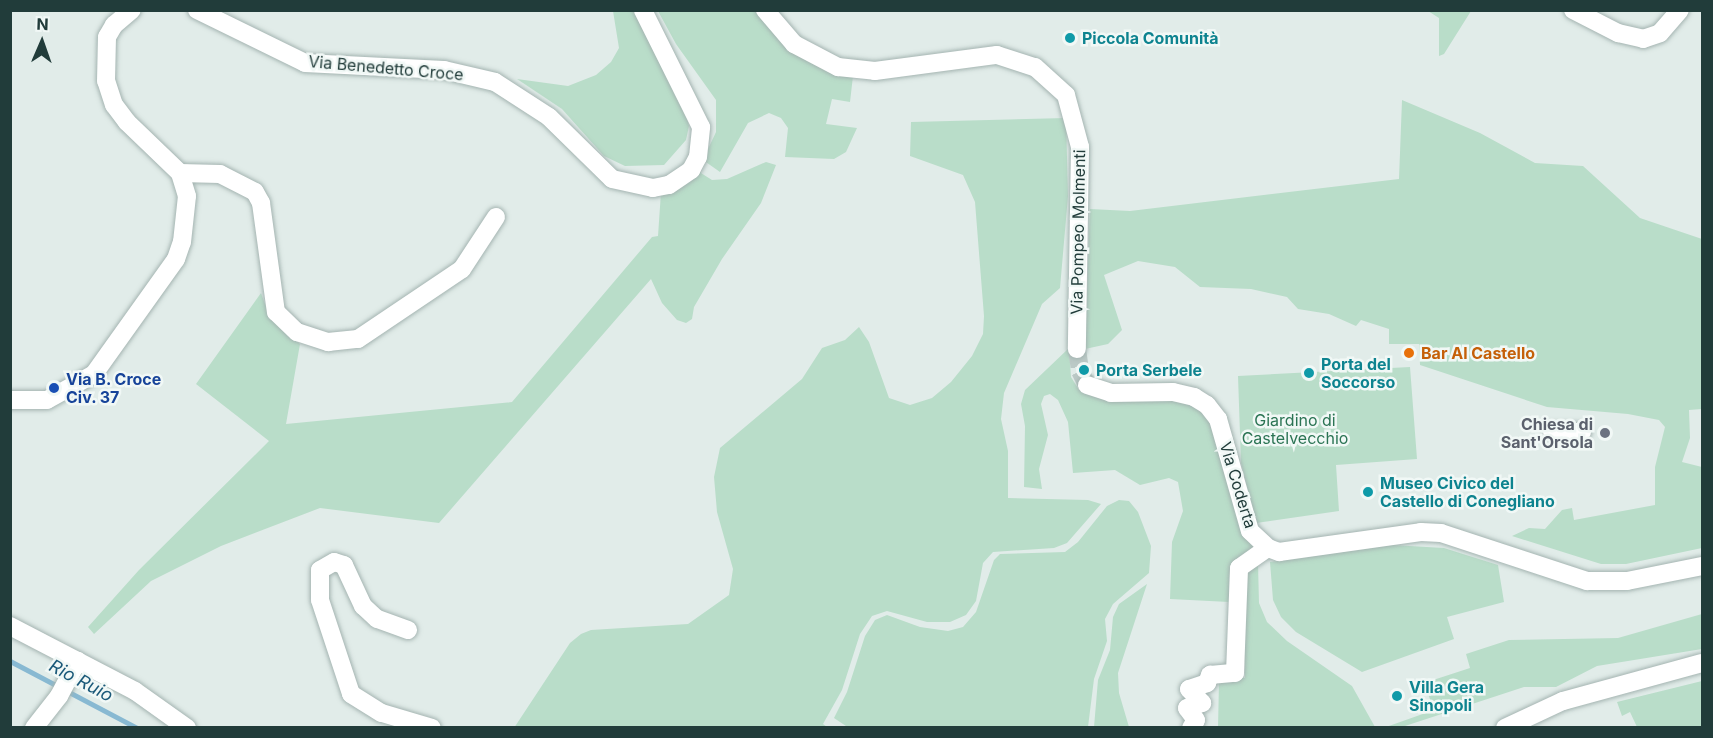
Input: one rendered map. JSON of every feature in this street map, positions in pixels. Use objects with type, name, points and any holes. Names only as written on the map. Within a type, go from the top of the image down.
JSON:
[{"type":"street","points":[[10,400],[47,400],[94,374],[176,259],[188,213],[180,173],[114,105],[104,70],[104,51],[114,18],[132,10]]},
{"type":"street","name":"Via Benedetto Croce","points":[[197,10],[306,63],[444,70],[495,82],[549,117],[612,179],[653,188],[669,185],[692,170],[698,158],[701,127],[643,10]]},
{"type":"street","name":"Via Pompeo Molmenti","points":[[765,10],[794,44],[838,67],[875,70],[1009,56],[1035,67],[1066,96],[1080,147],[1077,349]]},
{"type":"street","points":[[1573,10],[1618,33],[1643,39],[1660,33],[1680,10]]},
{"type":"street","points":[[180,173],[220,174],[255,192],[261,203],[276,312],[297,332],[328,342],[358,339],[462,268],[496,217]]},
{"type":"street","name":"Via Coderta","points":[[1087,385],[1112,393],[1173,392],[1194,397],[1207,405],[1218,419],[1246,522],[1268,548]]},
{"type":"street","points":[[1552,432],[1582,432]]},
{"type":"street","points":[[1191,728],[1196,720],[1187,708],[1203,704],[1189,689],[1207,683],[1210,675],[1235,673],[1239,568],[1268,548],[1279,552],[1421,532],[1441,533],[1587,581],[1627,581],[1702,566]]},
{"type":"street","points":[[408,630],[377,619],[363,606],[344,565],[334,562],[321,570],[320,600],[351,694],[382,713],[432,728]]},
{"type":"street","points":[[10,626],[75,666],[135,691],[187,728]]},
{"type":"street","points":[[1505,728],[1563,701],[1702,663]]},
{"type":"street","points":[[34,728],[59,696],[75,666]]},
{"type":"green space","points":[[613,11],[633,11],[685,110],[689,126],[686,140],[664,165],[625,166],[604,156],[562,109],[517,79],[568,86],[596,75],[611,62],[619,48]]},
{"type":"green space","points":[[658,11],[756,11],[853,76],[850,102],[832,99],[826,124],[857,128],[846,152],[834,159],[785,157],[788,128],[781,118],[769,113],[748,123],[720,172],[703,160],[716,132],[716,100],[676,44]]},
{"type":"green space","points":[[1428,11],[1471,11],[1444,54],[1439,56],[1439,18]]},
{"type":"green space","points":[[1402,100],[1480,133],[1535,163],[1583,166],[1640,218],[1702,239],[1702,409],[1689,410],[1690,438],[1682,462],[1702,467],[1702,548],[1626,564],[1601,564],[1512,536],[1529,528],[1545,529],[1562,510],[1572,508],[1574,520],[1655,505],[1655,467],[1665,427],[1659,420],[1628,414],[1547,407],[1420,365],[1419,344],[1389,344],[1389,329],[1361,320],[1356,326],[1329,314],[1298,309],[1287,297],[1251,289],[1200,287],[1175,267],[1138,261],[1104,275],[1122,330],[1108,344],[1085,349],[1090,209],[1130,211],[1399,179]]},
{"type":"green space","points":[[1066,118],[1068,196],[1060,288],[1042,304],[1004,393],[1001,419],[1008,451],[1008,498],[1088,500],[1101,504],[1067,543],[1054,548],[993,552],[983,563],[976,601],[966,615],[950,622],[927,622],[887,611],[872,616],[860,634],[842,690],[823,724],[827,727],[514,728],[570,643],[581,634],[591,630],[688,624],[729,595],[733,569],[717,512],[714,477],[720,448],[802,379],[822,348],[845,340],[859,327],[869,342],[889,398],[910,405],[932,398],[951,382],[972,356],[983,334],[984,316],[975,202],[963,175],[910,156],[911,122]]},
{"type":"green space","points":[[766,162],[776,165],[761,203],[722,259],[694,307],[692,319],[686,323],[677,320],[662,303],[651,279],[439,523],[320,508],[221,546],[151,581],[94,634],[88,627],[139,570],[269,441],[196,384],[261,293],[270,318],[300,344],[286,424],[512,402],[652,237],[658,236],[661,192],[693,168],[712,180],[727,179]]},
{"type":"green space","points":[[1069,348],[1071,377],[1079,390],[1173,399],[1205,411],[1256,547],[1230,565],[1229,602],[1170,599],[1172,542],[1183,511],[1178,482],[1169,478],[1140,485],[1115,470],[1073,473],[1068,422],[1058,400],[1050,394],[1044,396],[1041,404],[1048,435],[1039,469],[1042,489],[1024,487],[1025,426],[1021,404],[1025,390]]},
{"type":"green space","name":"Giardino di Castelvecchio","points":[[1410,367],[1417,459],[1336,465],[1339,511],[1256,523],[1241,463],[1238,376]]},
{"type":"green space","points":[[1119,500],[1129,501],[1138,512],[1151,546],[1149,573],[1113,604],[1105,619],[1107,641],[1094,679],[1088,727],[849,728],[834,718],[847,692],[865,636],[875,620],[887,615],[920,627],[948,631],[963,627],[976,612],[994,560],[1000,554],[1065,552],[1078,542],[1107,506]]},
{"type":"green space","points":[[1392,545],[1444,548],[1498,565],[1504,602],[1447,617],[1454,639],[1362,672],[1296,632],[1281,617],[1273,600],[1270,562]]},
{"type":"green space","points":[[1258,564],[1259,603],[1267,622],[1287,641],[1352,686],[1375,727],[1218,728],[1219,681],[1236,676],[1245,678],[1245,662],[1240,659],[1244,572]]},
{"type":"green space","points":[[1147,584],[1118,673],[1119,693],[1129,727],[1094,727],[1098,680],[1110,650],[1113,617],[1119,604]]},
{"type":"green space","points":[[1702,614],[1702,649],[1597,666],[1556,687],[1524,687],[1402,727],[1386,727],[1434,710],[1424,683],[1470,668],[1466,654],[1509,640],[1618,638]]},
{"type":"green space","points":[[1702,681],[1702,727],[1637,727],[1630,712],[1622,716],[1617,702]]},
{"type":"waterway","name":"Rio Ruio","points":[[10,661],[137,728]]},
{"type":"tunnel","points":[[1077,349],[1080,371],[1087,385]]},
{"type":"place","name":"Piccola Comunità","points":[[1070,38]]},
{"type":"place","name":"Bar Al Castello","points":[[1409,353]]},
{"type":"place","name":"Porta Serbele","points":[[1084,370]]},
{"type":"place","name":"Porta del Soccorso","points":[[1309,373]]},
{"type":"place","name":"Via B. Croce Civ. 37","points":[[54,388]]},
{"type":"place","name":"Chiesa di Sant'Orsola","points":[[1605,433]]},
{"type":"place","name":"Museo Civico del Castello di Conegliano","points":[[1368,492]]},
{"type":"place","name":"Villa Gera Sinopoli","points":[[1397,696]]}]
